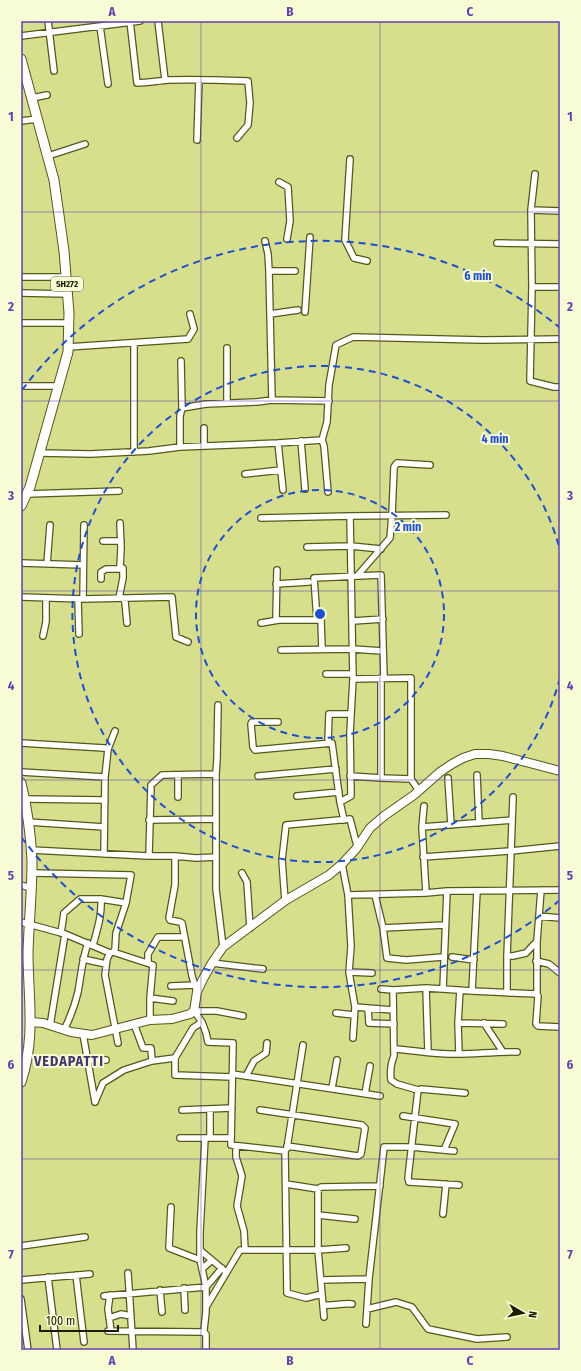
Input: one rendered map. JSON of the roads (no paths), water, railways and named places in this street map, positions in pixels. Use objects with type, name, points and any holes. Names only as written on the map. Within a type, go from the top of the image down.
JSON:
[{"type":"main road","name":"SH272","points":[[21,59],[54,180],[64,251],[69,323],[68,347],[58,386],[30,487],[21,506]]},
{"type":"main road","points":[[21,783],[25,798],[28,822],[32,872],[32,888],[25,924],[25,985],[30,1022],[30,1048],[21,1082]]},
{"type":"street","points":[[48,21],[54,71]]},
{"type":"street","points":[[21,36],[140,21]]},
{"type":"street","points":[[158,21],[165,80]]},
{"type":"street","points":[[130,22],[137,83],[165,80],[248,81],[250,103],[248,125],[237,138]]},
{"type":"street","points":[[100,26],[108,84]]},
{"type":"street","points":[[197,140],[199,80]]},
{"type":"street","points":[[32,98],[47,95]]},
{"type":"street","points":[[21,121],[37,119]]},
{"type":"street","points":[[48,156],[85,144]]},
{"type":"street","points":[[350,158],[345,240],[354,258],[367,261]]},
{"type":"street","points":[[535,174],[532,210],[530,381],[560,387]]},
{"type":"street","points":[[279,182],[288,187],[290,221],[287,239]]},
{"type":"street","points":[[532,210],[560,211]]},
{"type":"street","points":[[305,312],[310,237]]},
{"type":"street","points":[[265,241],[268,254],[269,271],[272,400]]},
{"type":"street","points":[[497,243],[560,244]]},
{"type":"street","points":[[269,271],[295,271]]},
{"type":"street","points":[[21,277],[66,277]]},
{"type":"street","points":[[532,287],[560,287]]},
{"type":"street","points":[[21,293],[68,294]]},
{"type":"street","points":[[270,314],[298,310]]},
{"type":"street","points":[[68,347],[188,339],[194,329],[190,314]]},
{"type":"street","points":[[21,323],[69,323]]},
{"type":"street","points":[[328,492],[324,446],[322,440],[327,422],[329,385],[336,345],[353,337],[482,340],[560,339]]},
{"type":"street","points":[[134,342],[134,452]]},
{"type":"street","points":[[227,348],[227,403]]},
{"type":"street","points":[[180,447],[180,416],[182,408],[181,361]]},
{"type":"street","points":[[21,386],[58,386]]},
{"type":"street","points":[[182,408],[206,404],[272,400],[329,401]]},
{"type":"street","points":[[204,428],[204,446]]},
{"type":"street","points":[[39,453],[91,454],[134,452],[180,447],[322,440]]},
{"type":"street","points":[[301,441],[305,488]]},
{"type":"street","points":[[278,443],[283,490]]},
{"type":"street","points":[[355,576],[390,538],[394,467],[397,463],[430,465]]},
{"type":"street","points":[[245,474],[281,470]]},
{"type":"street","points":[[27,494],[119,491]]},
{"type":"street","points":[[261,518],[446,515]]},
{"type":"street","points":[[340,802],[351,796],[351,714],[353,676],[352,621],[355,576],[351,546],[350,516]]},
{"type":"street","points":[[120,523],[120,567],[123,569],[121,598],[125,602],[127,623]]},
{"type":"street","points":[[47,564],[50,525]]},
{"type":"street","points":[[78,634],[83,565],[84,525]]},
{"type":"street","points":[[103,541],[121,541]]},
{"type":"street","points":[[307,547],[351,546],[381,549]]},
{"type":"street","points":[[21,563],[83,565]]},
{"type":"street","points":[[101,579],[101,572],[106,569],[123,569]]},
{"type":"street","points":[[277,570],[276,617],[279,620]]},
{"type":"street","points":[[317,620],[314,578],[382,576],[383,619],[381,778]]},
{"type":"street","points":[[276,584],[309,582]]},
{"type":"street","points":[[21,597],[80,599],[172,597],[176,637],[188,642]]},
{"type":"street","points":[[43,636],[46,622],[46,598]]},
{"type":"street","points":[[352,621],[383,619]]},
{"type":"street","points":[[261,623],[279,620],[321,620],[322,649]]},
{"type":"street","points":[[281,650],[353,649],[382,651]]},
{"type":"street","points":[[326,674],[382,678],[411,678],[411,779],[419,791]]},
{"type":"street","points":[[218,705],[216,774],[216,889],[223,947]]},
{"type":"street","points":[[328,743],[329,714],[351,714]]},
{"type":"street","points":[[278,722],[252,722],[254,749],[332,743],[344,820]]},
{"type":"street","points":[[104,854],[105,777],[108,749],[115,731]]},
{"type":"street","points":[[21,744],[108,749]]},
{"type":"street","points":[[196,988],[223,947],[285,901],[329,875],[342,864],[358,846],[370,828],[452,764],[475,754],[489,754],[503,756],[560,771]]},
{"type":"street","points":[[258,776],[336,769]]},
{"type":"street","points":[[21,772],[105,777]]},
{"type":"street","points":[[149,855],[151,785],[162,775],[216,774]]},
{"type":"street","points":[[178,775],[178,797]]},
{"type":"street","points":[[477,775],[479,823]]},
{"type":"street","points":[[350,776],[411,779]]},
{"type":"street","points":[[448,778],[451,825]]},
{"type":"street","points":[[297,796],[339,792]]},
{"type":"street","points":[[507,993],[513,797]]},
{"type":"street","points":[[25,798],[104,800]]},
{"type":"street","points":[[424,806],[422,827],[426,893]]},
{"type":"street","points":[[149,820],[216,819]]},
{"type":"street","points":[[285,901],[282,860],[286,825],[350,819],[358,846]]},
{"type":"street","points":[[422,827],[512,820]]},
{"type":"street","points":[[28,822],[104,827]]},
{"type":"street","points":[[424,857],[560,846]]},
{"type":"street","points":[[31,850],[196,858],[216,857]]},
{"type":"street","points":[[175,856],[176,885],[169,918],[170,920],[182,923],[192,976],[196,988],[194,1012],[206,1029],[208,1042],[233,1043],[231,1145],[358,1156],[361,1154],[365,1128],[362,1125],[260,1110]]},
{"type":"street","points":[[342,864],[348,895],[351,946],[349,972],[355,1007],[353,1038]]},
{"type":"street","points":[[32,872],[131,875],[126,903],[116,933],[115,948],[106,964],[105,975],[118,1044]]},
{"type":"street","points":[[242,873],[247,882],[250,928]]},
{"type":"street","points":[[21,885],[32,888]]},
{"type":"street","points":[[541,890],[536,961],[538,996],[536,1024],[538,1026],[560,1027]]},
{"type":"street","points":[[348,895],[446,891],[560,890]]},
{"type":"street","points":[[443,989],[446,891]]},
{"type":"street","points":[[472,991],[477,891]]},
{"type":"street","points":[[375,895],[383,928],[387,958],[406,960],[443,957]]},
{"type":"street","points":[[50,1026],[63,933],[64,913],[80,899],[101,899],[126,903]]},
{"type":"street","points":[[64,1030],[71,1016],[78,993],[83,959],[100,921],[102,909],[101,899]]},
{"type":"street","points":[[539,916],[560,918]]},
{"type":"street","points":[[25,924],[63,933],[112,952],[153,965],[150,1020]]},
{"type":"street","points":[[383,928],[445,925]]},
{"type":"street","points":[[148,963],[148,954],[158,937],[184,937]]},
{"type":"street","points":[[507,956],[526,953],[537,941]]},
{"type":"street","points":[[452,957],[474,960]]},
{"type":"street","points":[[83,959],[106,964]]},
{"type":"street","points":[[536,961],[549,964],[560,973]]},
{"type":"street","points":[[212,963],[263,969]]},
{"type":"street","points":[[349,972],[372,973]]},
{"type":"street","points":[[171,986],[196,988]]},
{"type":"street","points":[[380,989],[393,990],[426,988],[537,994]]},
{"type":"street","points":[[426,988],[428,1052]]},
{"type":"street","points":[[393,990],[394,1056],[390,1073],[391,1080],[397,1084],[418,1090],[464,1093]]},
{"type":"street","points":[[459,1054],[458,1023],[460,990]]},
{"type":"street","points":[[150,998],[173,1001]]},
{"type":"street","points":[[355,1007],[393,1010]]},
{"type":"street","points":[[368,1008],[369,1023],[394,1024]]},
{"type":"street","points":[[30,1022],[83,1034],[92,1034],[150,1020],[172,1019],[194,1012],[217,1011],[243,1016]]},
{"type":"street","points":[[336,1013],[354,1015]]},
{"type":"street","points":[[202,1022],[193,1028],[175,1058],[175,1075],[246,1076],[380,1096]]},
{"type":"street","points":[[458,1023],[504,1024]]},
{"type":"street","points":[[484,1023],[502,1052]]},
{"type":"street","points":[[134,1024],[143,1048],[151,1048],[152,1061]]},
{"type":"street","points":[[83,1034],[95,1102],[103,1082],[124,1070],[152,1061],[175,1058]]},
{"type":"street","points":[[246,1076],[254,1061],[266,1053],[267,1043]]},
{"type":"street","points":[[303,1045],[293,1115],[286,1149],[287,1293],[306,1298],[322,1294]]},
{"type":"street","points":[[394,1049],[459,1054],[518,1052]]},
{"type":"street","points":[[88,1060],[106,1060]]},
{"type":"street","points":[[332,1088],[337,1060]]},
{"type":"street","points":[[365,1094],[370,1066]]},
{"type":"street","points":[[418,1090],[411,1147],[408,1178],[409,1182],[459,1185]]},
{"type":"street","points":[[182,1110],[232,1108]]},
{"type":"street","points":[[202,1332],[204,1330],[206,1287],[200,1260],[200,1250],[210,1109]]},
{"type":"street","points":[[403,1116],[455,1124],[444,1150]]},
{"type":"street","points":[[180,1138],[231,1138]]},
{"type":"street","points":[[236,1146],[236,1157],[242,1176],[237,1206],[244,1231],[245,1250]]},
{"type":"street","points":[[366,1324],[369,1279],[384,1147],[411,1147],[454,1151]]},
{"type":"street","points":[[286,1184],[318,1189],[380,1186]]},
{"type":"street","points":[[443,1214],[446,1184]]},
{"type":"street","points":[[318,1189],[318,1250],[324,1317]]},
{"type":"street","points":[[171,1207],[170,1248],[200,1260]]},
{"type":"street","points":[[318,1215],[355,1219]]},
{"type":"street","points":[[21,1246],[85,1237]]},
{"type":"street","points":[[206,1350],[206,1334],[202,1332],[109,1331],[107,1296],[206,1287],[224,1270],[240,1250],[318,1250],[346,1248]]},
{"type":"street","points":[[200,1250],[224,1270]]},
{"type":"street","points":[[202,1269],[212,1260]]},
{"type":"street","points":[[206,1307],[224,1270]]},
{"type":"street","points":[[21,1280],[90,1274]]},
{"type":"street","points":[[128,1274],[133,1350]]},
{"type":"street","points":[[76,1275],[84,1342]]},
{"type":"street","points":[[48,1277],[57,1350]]},
{"type":"street","points":[[321,1280],[369,1279]]},
{"type":"street","points":[[184,1288],[185,1310]]},
{"type":"street","points":[[160,1290],[162,1312]]},
{"type":"street","points":[[21,1299],[28,1350]]},
{"type":"street","points":[[367,1309],[396,1302],[412,1307],[428,1329],[477,1339],[507,1337]]},
{"type":"street","points":[[323,1305],[332,1306],[343,1303],[352,1304]]},
{"type":"street","points":[[109,1318],[121,1314],[131,1316]]},
{"type":"district","name":"VEDAPATTI","points":[[69,1061]]}]
